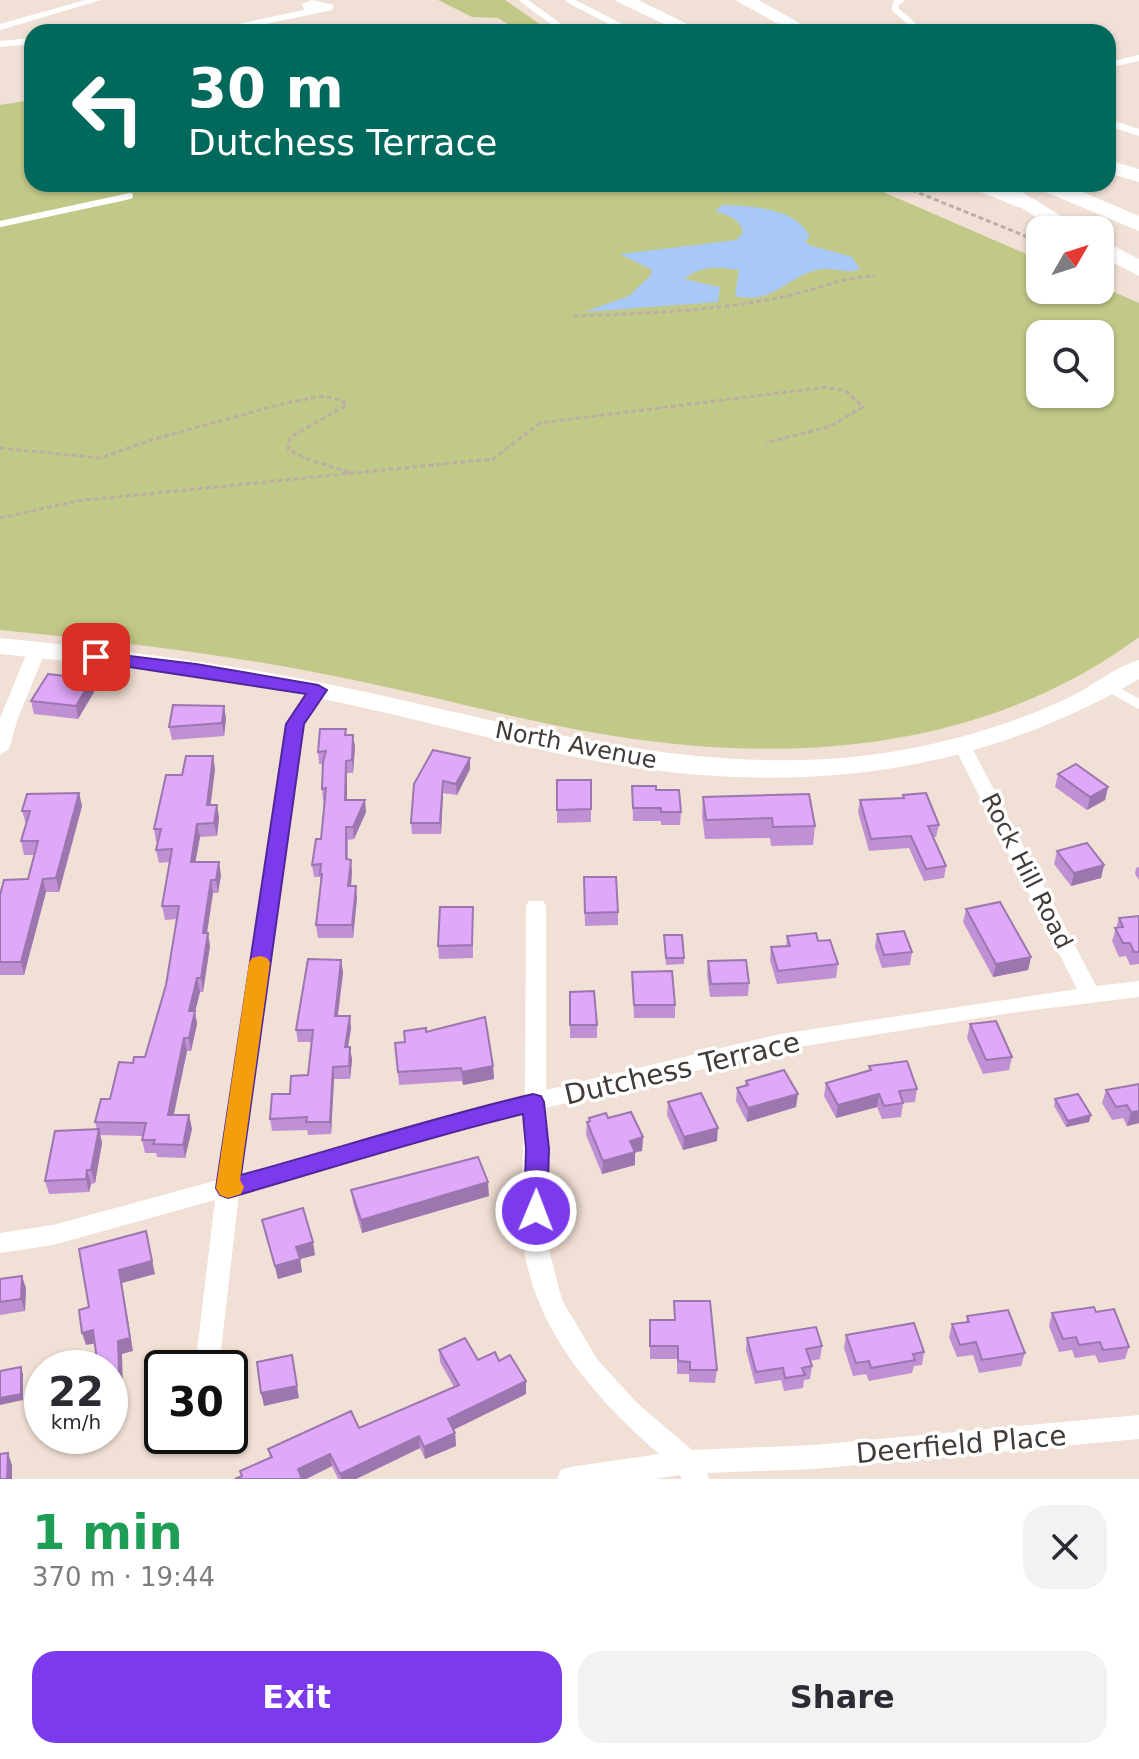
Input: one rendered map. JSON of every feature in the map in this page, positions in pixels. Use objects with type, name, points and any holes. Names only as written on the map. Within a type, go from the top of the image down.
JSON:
[{"type":"highway","points":[[623,0],[676,24]]},
{"type":"highway","points":[[733,0],[779,24]]},
{"type":"highway","points":[[744,0],[791,24]]},
{"type":"highway","points":[[651,13],[671,24]]},
{"type":"highway","points":[[1116,169],[1139,176]]},
{"type":"highway","points":[[1008,192],[1048,216]]},
{"type":"highway","points":[[1065,192],[1139,224]]},
{"type":"highway","points":[[1106,192],[1139,208]]},
{"type":"highway","points":[[1114,254],[1139,269]]},
{"type":"main road","name":"North Avenue","points":[[0,646],[196,670],[318,690],[563,745],[694,765],[763,769],[883,762],[963,746],[1039,722],[1109,687],[1139,668]]},
{"type":"street","points":[[0,27],[96,0]]},
{"type":"street","points":[[252,24],[312,11]]},
{"type":"street","points":[[0,44],[24,42]]},
{"type":"street","points":[[1116,63],[1139,58]]},
{"type":"street","points":[[1116,125],[1139,133]]},
{"type":"street","points":[[0,749],[37,650]]},
{"type":"street","points":[[209,1350],[228,1188],[295,724],[318,690]]},
{"type":"street","name":"Rock Hill Road","points":[[963,746],[1091,996]]},
{"type":"street","points":[[536,906],[533,1102],[537,1149],[535,1242],[551,1303],[588,1367],[627,1410],[691,1471]]},
{"type":"street","name":"Dutchess Terrace","points":[[0,1243],[53,1235],[362,1150],[423,1129],[780,1042],[1017,1004],[1139,989]]},
{"type":"street","name":"Deerfield Place","points":[[570,1479],[691,1471],[1139,1427]]},
{"type":"lane","points":[[523,0],[556,24]]},
{"type":"lane","points":[[569,0],[616,24]]},
{"type":"lane","points":[[901,0],[896,3],[895,9],[912,24]]},
{"type":"lane","points":[[989,192],[1048,216]]},
{"type":"lane","points":[[0,224],[130,196]]},
{"type":"lane","points":[[1109,687],[1139,704]]},
{"type":"path","points":[[917,192],[1026,236]]},
{"type":"path","points":[[573,316],[672,312],[735,305],[805,293],[838,280],[875,276]]},
{"type":"path","points":[[0,518],[77,501],[493,459],[540,423],[738,396],[762,397],[826,387],[846,391],[863,407],[853,415],[806,435],[765,443]]},
{"type":"path","points":[[0,448],[100,458],[237,416],[324,396],[341,400],[347,405],[336,414],[300,428],[290,438],[288,449],[304,458],[354,474]]},
{"type":"green space","points":[[438,0],[505,0],[540,24],[508,24],[498,18],[472,17]]},
{"type":"green space","points":[[24,101],[24,192],[883,192],[1026,254],[1026,304],[1114,304],[1114,292],[1139,303],[1139,637],[1084,673],[1027,701],[967,722],[905,737],[777,749],[649,741],[529,720],[288,667],[0,630],[0,105]]},
{"type":"water","points":[[722,205],[784,214],[803,227],[810,237],[805,241],[809,245],[852,257],[860,269],[817,270],[770,294],[748,298],[735,296],[739,270],[710,268],[684,279],[720,287],[718,302],[584,312],[629,296],[651,275],[652,270],[620,254],[736,240],[743,233],[742,228],[733,218],[715,211]]},
{"type":"building","points":[[48,674],[92,679],[76,706],[31,701]]},
{"type":"building","points":[[173,705],[224,706],[222,723],[169,727]]},
{"type":"building","points":[[320,729],[346,729],[345,735],[353,735],[352,760],[346,761],[345,800],[365,800],[353,827],[346,827],[346,859],[351,860],[348,886],[356,886],[352,925],[316,925],[322,874],[321,864],[312,865],[316,839],[321,839],[326,788],[322,789],[326,751],[318,752]]},
{"type":"building","points":[[433,750],[470,758],[456,784],[443,781],[440,823],[411,823],[414,784]]},
{"type":"building","points":[[186,756],[213,756],[207,805],[217,805],[214,823],[197,824],[191,862],[219,862],[216,880],[211,880],[203,933],[208,933],[201,978],[197,978],[189,1011],[195,1011],[189,1038],[184,1038],[168,1115],[189,1115],[183,1145],[153,1144],[155,1140],[142,1140],[146,1123],[95,1122],[101,1099],[110,1099],[119,1062],[133,1063],[134,1057],[145,1057],[166,985],[179,906],[162,906],[172,849],[156,850],[161,829],[154,829],[166,775],[182,775]]},
{"type":"building","points":[[1076,764],[1108,787],[1090,797],[1058,774]]},
{"type":"building","points":[[557,780],[591,780],[591,809],[557,810]]},
{"type":"building","points":[[632,786],[679,790],[681,812],[633,808]]},
{"type":"building","points":[[79,793],[56,878],[43,879],[21,962],[0,962],[0,895],[4,880],[28,879],[38,841],[21,841],[30,811],[22,811],[27,794]]},
{"type":"building","points":[[926,793],[939,825],[928,826],[946,866],[926,869],[911,836],[871,839],[860,800],[904,798],[903,795]]},
{"type":"building","points":[[809,794],[815,826],[773,827],[772,818],[706,820],[703,797]]},
{"type":"building","points":[[1087,843],[1104,865],[1074,873],[1057,851]]},
{"type":"building","points":[[584,877],[616,877],[618,912],[585,913]]},
{"type":"building","points":[[1000,902],[1031,957],[996,964],[966,909]]},
{"type":"building","points":[[440,907],[473,907],[472,945],[438,946]]},
{"type":"building","points":[[1139,916],[1139,952],[1134,952],[1130,943],[1123,943],[1115,928],[1123,927],[1119,918]]},
{"type":"building","points":[[904,931],[912,952],[884,955],[877,934]]},
{"type":"building","points":[[816,933],[818,941],[830,940],[838,964],[778,971],[771,947],[790,946],[787,936]]},
{"type":"building","points":[[664,935],[682,935],[684,958],[666,958]]},
{"type":"building","points":[[308,959],[341,960],[335,1016],[350,1016],[345,1047],[350,1047],[349,1066],[333,1067],[330,1122],[306,1122],[307,1117],[270,1119],[272,1094],[290,1094],[291,1076],[308,1075],[313,1030],[296,1030]]},
{"type":"building","points":[[746,960],[749,983],[711,984],[708,961]]},
{"type":"building","points":[[672,971],[675,1005],[634,1005],[632,972]]},
{"type":"building","points":[[594,991],[597,1025],[570,1025],[570,992]]},
{"type":"building","points":[[485,1017],[493,1066],[462,1072],[461,1068],[398,1072],[395,1043],[405,1042],[404,1031],[426,1028],[426,1032]]},
{"type":"building","points":[[996,1021],[1012,1057],[986,1060],[970,1024]]},
{"type":"building","points":[[907,1061],[917,1089],[899,1091],[903,1103],[884,1106],[879,1094],[838,1105],[826,1083],[871,1070],[869,1066]]},
{"type":"building","points":[[784,1070],[798,1094],[748,1108],[737,1088],[748,1085],[746,1081]]},
{"type":"building","points":[[1139,1084],[1139,1111],[1131,1112],[1127,1105],[1116,1107],[1106,1090]]},
{"type":"building","points":[[701,1093],[718,1128],[684,1137],[668,1102]]},
{"type":"building","points":[[1078,1094],[1091,1115],[1068,1121],[1055,1099]]},
{"type":"building","points":[[631,1112],[643,1137],[630,1141],[635,1152],[603,1161],[587,1122],[589,1118],[606,1113],[608,1118]]},
{"type":"building","points":[[99,1129],[91,1170],[87,1170],[86,1179],[45,1181],[55,1131]]},
{"type":"building","points":[[478,1157],[488,1182],[361,1220],[351,1190]]},
{"type":"building","points":[[303,1208],[313,1242],[296,1247],[300,1259],[275,1266],[262,1220]]},
{"type":"building","points":[[146,1231],[152,1261],[119,1270],[130,1338],[118,1341],[118,1350],[96,1350],[93,1330],[82,1333],[79,1310],[89,1307],[79,1249]]},
{"type":"building","points":[[22,1276],[21,1299],[0,1302],[0,1279]]},
{"type":"building","points":[[674,1301],[710,1301],[717,1370],[690,1370],[690,1362],[678,1361],[678,1346],[650,1346],[650,1320],[675,1320]]},
{"type":"building","points":[[1094,1307],[1096,1312],[1114,1309],[1129,1347],[1103,1350],[1100,1342],[1079,1345],[1076,1337],[1063,1339],[1052,1313]]},
{"type":"building","points":[[1008,1310],[1025,1353],[982,1360],[976,1342],[960,1345],[952,1324],[969,1322],[967,1316]]},
{"type":"building","points":[[914,1323],[924,1352],[913,1354],[915,1360],[871,1368],[869,1361],[856,1363],[846,1335]]},
{"type":"building","points":[[816,1327],[822,1346],[806,1349],[812,1366],[802,1368],[805,1375],[785,1378],[783,1368],[756,1372],[747,1338]]},
{"type":"building","points":[[465,1338],[478,1360],[495,1352],[499,1361],[510,1355],[526,1381],[448,1419],[455,1433],[424,1447],[419,1436],[340,1474],[330,1454],[298,1469],[302,1479],[235,1479],[242,1476],[240,1471],[272,1457],[268,1449],[351,1411],[359,1428],[459,1385],[439,1350]]},
{"type":"building","points":[[292,1355],[297,1386],[261,1393],[257,1362]]},
{"type":"building","points":[[21,1367],[21,1394],[0,1398],[0,1371]]},
{"type":"building","points":[[8,1453],[7,1479],[0,1479],[0,1454]]},
{"type":"slow traffic","points":[[232,1187],[228,1188],[260,963]]},
{"type":"route","points":[[96,657],[318,690],[295,724],[228,1188],[362,1150],[423,1129],[533,1102],[537,1149],[536,1211]]}]
